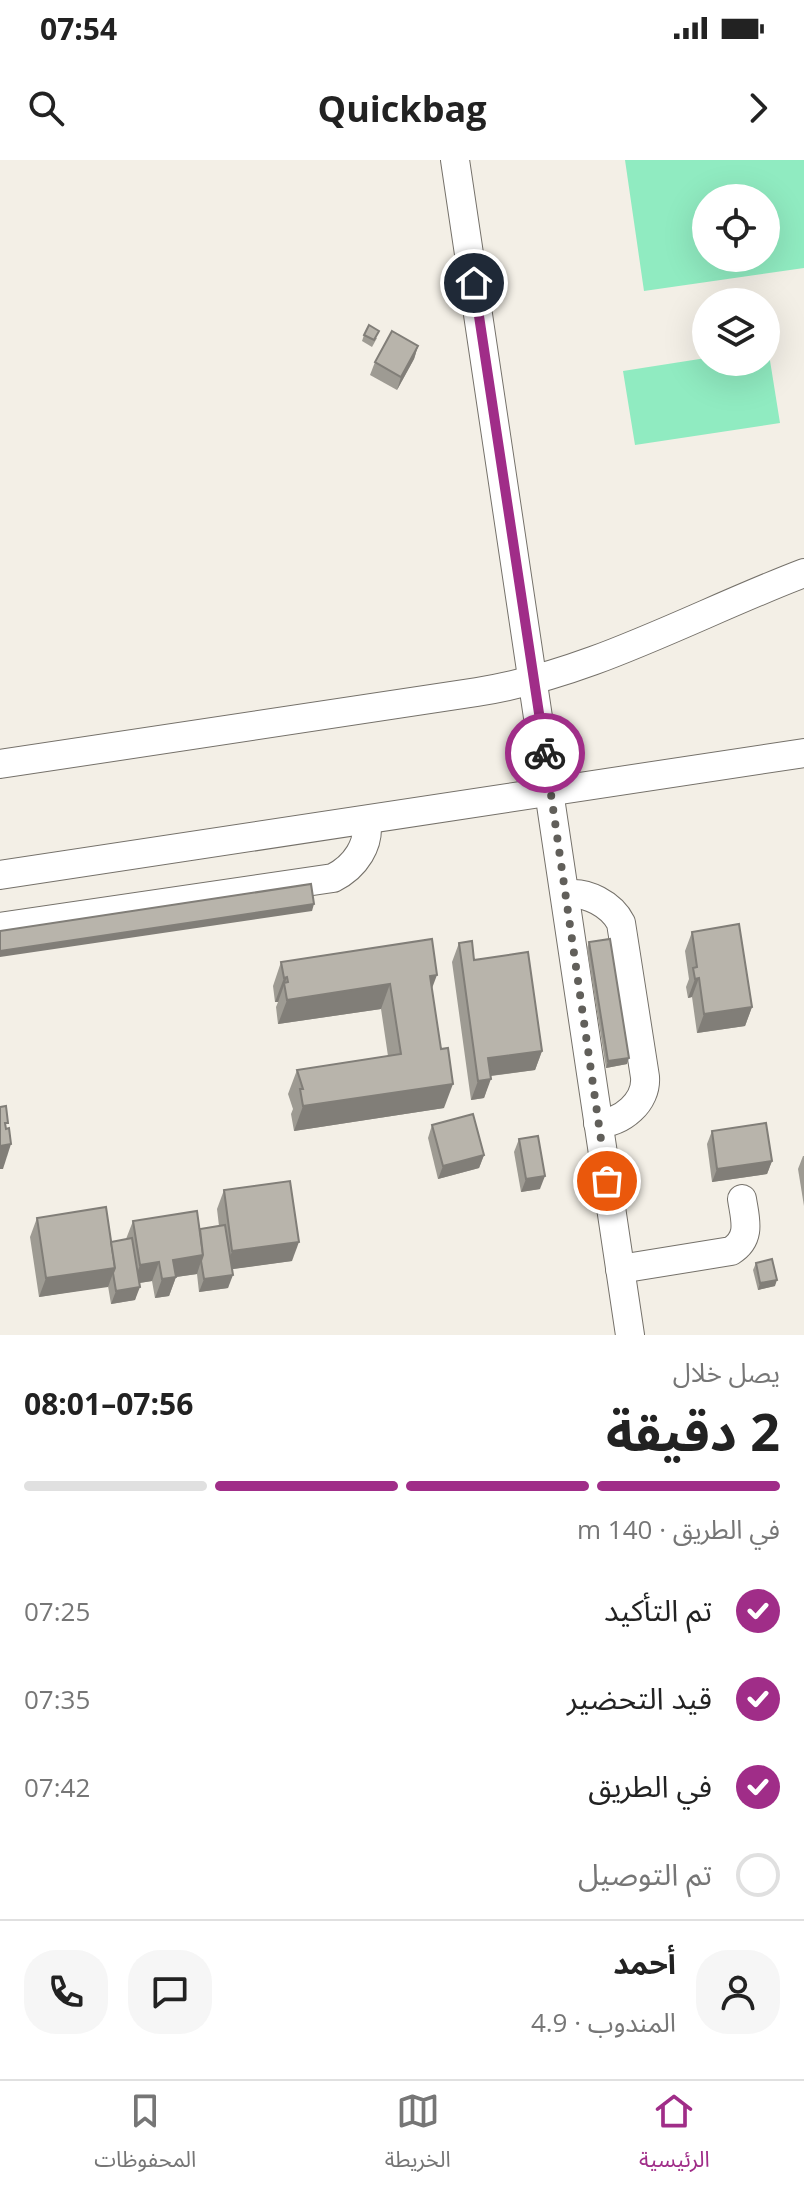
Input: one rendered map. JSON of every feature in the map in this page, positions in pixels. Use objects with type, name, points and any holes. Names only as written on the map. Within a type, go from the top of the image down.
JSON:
[{"type":"lane","points":[[455,160],[630,1335]]},
{"type":"lane","points":[[0,764],[533,681],[593,661],[804,573]]},
{"type":"lane","points":[[0,875],[804,753]]},
{"type":"lane","points":[[0,927],[333,878],[349,868],[364,846],[368,833],[366,820]]},
{"type":"lane","points":[[565,895],[580,894],[602,904],[614,912],[621,923],[640,1048],[645,1084],[643,1097],[614,1120],[598,1123]]},
{"type":"lane","points":[[620,1269],[731,1251],[745,1235],[742,1199]]},
{"type":"green space","points":[[625,160],[804,160],[804,268],[780,271],[780,184],[692,184],[692,272],[776,272],[644,291]]},
{"type":"green space","points":[[692,360],[692,376],[772,376],[780,423],[635,445],[623,371]]},
{"type":"building","points":[[369,325],[379,331],[374,340],[364,335]]},
{"type":"building","points":[[392,331],[418,346],[401,377],[375,362]]},
{"type":"building","points":[[311,884],[314,904],[0,951],[0,931]]},
{"type":"building","points":[[739,924],[752,1007],[704,1014],[699,978],[695,979],[693,968],[697,967],[692,932]]},
{"type":"building","points":[[432,939],[437,975],[430,976],[441,1049],[448,1048],[453,1084],[303,1106],[300,1089],[303,1089],[297,1070],[401,1054],[390,984],[287,1000],[284,983],[288,982],[287,977],[284,978],[281,962]]},
{"type":"building","points":[[610,939],[629,1058],[608,1061],[589,942]]},
{"type":"building","points":[[472,941],[474,960],[528,952],[542,1051],[488,1058],[491,1079],[478,1081],[459,943]]},
{"type":"building","points":[[6,1106],[8,1123],[5,1123],[6,1129],[9,1128],[11,1144],[0,1146],[0,1107]]},
{"type":"building","points":[[473,1114],[484,1155],[443,1166],[432,1125]]},
{"type":"building","points":[[766,1123],[772,1161],[717,1169],[712,1131]]},
{"type":"building","points":[[538,1136],[545,1176],[526,1179],[519,1139]]},
{"type":"building","points":[[290,1181],[299,1242],[232,1251],[224,1190]]},
{"type":"building","points":[[106,1207],[115,1268],[46,1278],[37,1218]]},
{"type":"building","points":[[197,1211],[203,1255],[173,1260],[176,1277],[162,1279],[159,1262],[140,1265],[133,1221]]},
{"type":"building","points":[[225,1225],[233,1275],[204,1279],[200,1229]]},
{"type":"building","points":[[132,1238],[140,1287],[116,1291],[111,1242]]},
{"type":"building","points":[[772,1259],[777,1280],[760,1283],[756,1263]]},
{"type":"way so far","points":[[545,753],[607,1181]]},
{"type":"route","points":[[474,283],[545,753]]}]
